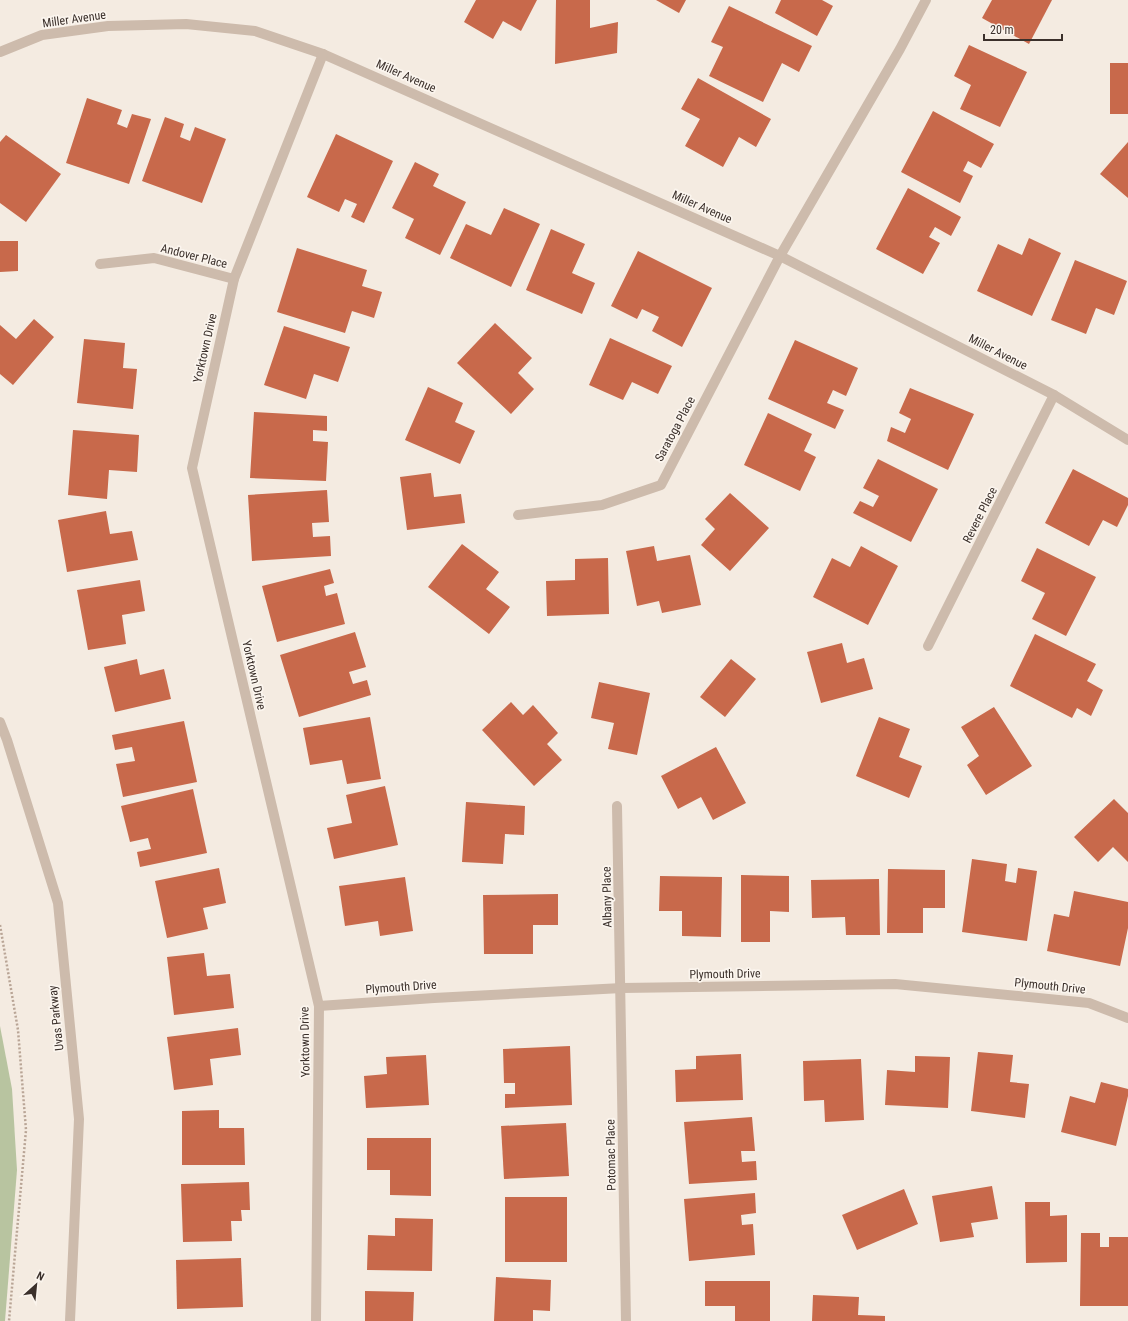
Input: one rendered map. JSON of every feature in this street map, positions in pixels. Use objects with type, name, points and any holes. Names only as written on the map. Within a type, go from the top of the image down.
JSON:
[{"type":"street","points":[[780,256],[900,49],[926,0]]},
{"type":"street","name":"Miller Avenue","points":[[0,52],[42,35],[108,26],[186,24],[255,31],[323,54],[780,256],[1054,395],[1128,440]]},
{"type":"street","name":"Yorktown Drive","points":[[316,1321],[319,1006],[192,468],[234,279],[323,54]]},
{"type":"street","name":"Saratoga Place","points":[[518,515],[602,505],[661,485],[780,256]]},
{"type":"street","name":"Andover Place","points":[[100,264],[154,258],[234,279]]},
{"type":"street","name":"Revere Place","points":[[928,646],[1054,395]]},
{"type":"street","name":"Uvas Parkway","points":[[0,722],[58,903],[79,1119],[70,1321]]},
{"type":"street","name":"Albany Place","points":[[618,806],[622,988]]},
{"type":"street","name":"Plymouth Drive","points":[[319,1006],[622,988],[895,984],[1089,1003],[1128,1018]]},
{"type":"street","name":"Potomac Place","points":[[622,988],[626,1321]]},
{"type":"path","points":[[0,925],[4,938],[18,1030],[26,1130],[9,1321]]},
{"type":"green space","points":[[0,1026],[12,1089],[17,1170],[5,1321],[0,1321]]},
{"type":"building","points":[[476,0],[537,0],[521,31],[503,21],[493,39],[464,22]]},
{"type":"building","points":[[556,0],[590,0],[590,28],[618,22],[617,53],[555,64]]},
{"type":"building","points":[[656,0],[686,0],[679,13]]},
{"type":"building","points":[[781,0],[822,0],[833,6],[817,36],[775,13]]},
{"type":"building","points":[[992,0],[1052,0],[1029,44],[982,18]]},
{"type":"building","points":[[729,6],[812,46],[799,72],[782,63],[763,102],[709,76],[723,47],[711,42]]},
{"type":"building","points":[[969,45],[1027,72],[1000,127],[960,109],[971,85],[954,76]]},
{"type":"building","points":[[1110,63],[1128,63],[1128,114],[1110,114]]},
{"type":"building","points":[[698,78],[771,119],[756,147],[739,137],[723,167],[685,146],[700,119],[681,109]]},
{"type":"building","points":[[87,98],[122,110],[117,124],[127,128],[132,114],[151,119],[129,184],[66,163]]},
{"type":"building","points":[[933,111],[994,144],[981,168],[968,161],[963,171],[973,176],[960,203],[901,172]]},
{"type":"building","points":[[165,117],[184,124],[180,137],[190,141],[195,127],[226,139],[202,203],[142,181]]},
{"type":"building","points":[[336,134],[393,161],[364,223],[351,217],[357,204],[345,199],[339,212],[307,197]]},
{"type":"building","points":[[6,135],[61,174],[26,222],[0,203],[0,142]]},
{"type":"building","points":[[1128,142],[1128,198],[1100,174]]},
{"type":"building","points":[[415,162],[439,174],[433,186],[466,202],[440,255],[405,238],[414,219],[392,208]]},
{"type":"building","points":[[908,188],[961,217],[951,236],[935,227],[929,237],[940,243],[923,274],[876,249]]},
{"type":"building","points":[[504,208],[540,224],[511,287],[450,258],[466,224],[491,235]]},
{"type":"building","points":[[551,229],[585,244],[572,273],[595,283],[582,314],[526,290]]},
{"type":"building","points":[[1029,238],[1061,253],[1032,316],[977,291],[998,244],[1022,255]]},
{"type":"building","points":[[0,241],[18,241],[18,271],[0,272]]},
{"type":"building","points":[[297,248],[367,270],[362,286],[382,292],[374,318],[352,311],[345,333],[277,312]]},
{"type":"building","points":[[638,251],[712,288],[682,347],[652,331],[659,317],[642,309],[637,319],[611,306]]},
{"type":"building","points":[[1075,260],[1127,281],[1114,315],[1096,308],[1086,334],[1051,320]]},
{"type":"building","points":[[34,319],[54,337],[13,385],[0,374],[0,325],[16,339]]},
{"type":"building","points":[[495,323],[532,358],[518,373],[534,389],[511,414],[457,363]]},
{"type":"building","points":[[284,326],[350,347],[338,382],[314,374],[306,399],[264,385]]},
{"type":"building","points":[[610,338],[672,366],[658,394],[632,382],[623,400],[589,385]]},
{"type":"building","points":[[84,339],[125,343],[123,368],[137,369],[133,409],[77,403]]},
{"type":"building","points":[[795,340],[858,368],[846,396],[833,390],[827,403],[844,410],[835,429],[768,399]]},
{"type":"building","points":[[428,387],[463,403],[455,422],[475,431],[460,464],[405,440]]},
{"type":"building","points":[[910,388],[974,414],[948,470],[887,441],[891,427],[905,433],[911,419],[899,413]]},
{"type":"building","points":[[254,412],[327,416],[327,431],[313,430],[313,441],[328,442],[326,481],[250,478]]},
{"type":"building","points":[[768,413],[812,434],[804,451],[816,457],[800,491],[744,465]]},
{"type":"building","points":[[73,430],[139,435],[137,472],[109,470],[107,499],[68,495]]},
{"type":"building","points":[[878,459],[938,489],[911,542],[853,513],[860,501],[873,507],[879,496],[863,488]]},
{"type":"building","points":[[1073,469],[1128,498],[1128,505],[1117,527],[1103,520],[1089,546],[1045,523]]},
{"type":"building","points":[[431,473],[434,497],[461,494],[465,523],[407,530],[400,477]]},
{"type":"building","points":[[327,490],[329,522],[312,523],[313,537],[330,536],[331,556],[252,561],[248,495]]},
{"type":"building","points":[[730,493],[769,528],[730,571],[701,545],[715,529],[705,519]]},
{"type":"building","points":[[106,511],[110,534],[132,531],[138,560],[67,572],[58,520]]},
{"type":"building","points":[[462,544],[499,572],[486,589],[510,607],[489,634],[428,587]]},
{"type":"building","points":[[654,546],[657,561],[690,555],[701,605],[662,613],[659,601],[637,606],[626,551]]},
{"type":"building","points":[[861,546],[898,566],[868,625],[813,597],[832,558],[850,567]]},
{"type":"building","points":[[1037,548],[1096,577],[1066,636],[1032,619],[1045,593],[1021,581]]},
{"type":"building","points":[[608,558],[609,614],[547,616],[546,581],[575,580],[575,559]]},
{"type":"building","points":[[330,569],[334,583],[324,586],[326,596],[337,593],[345,624],[277,642],[262,586]]},
{"type":"building","points":[[140,580],[145,611],[122,615],[126,644],[88,650],[77,590]]},
{"type":"building","points":[[355,632],[366,667],[349,672],[353,684],[367,680],[371,695],[299,717],[280,655]]},
{"type":"building","points":[[1035,634],[1096,664],[1087,681],[1103,690],[1091,716],[1077,708],[1072,718],[1010,686]]},
{"type":"building","points":[[842,643],[847,663],[864,658],[873,689],[821,703],[807,652]]},
{"type":"building","points":[[137,659],[140,675],[164,669],[171,699],[115,712],[104,667]]},
{"type":"building","points":[[731,659],[756,679],[725,717],[700,697]]},
{"type":"building","points":[[599,682],[650,693],[637,755],[608,749],[614,723],[591,718]]},
{"type":"building","points":[[511,702],[523,715],[533,705],[558,733],[547,744],[562,760],[534,786],[482,730]]},
{"type":"building","points":[[994,707],[1032,766],[986,795],[967,765],[979,756],[961,727]]},
{"type":"building","points":[[370,717],[381,779],[347,784],[342,760],[310,765],[303,728]]},
{"type":"building","points":[[879,717],[910,729],[899,757],[922,766],[909,798],[856,776]]},
{"type":"building","points":[[184,721],[197,782],[123,797],[116,764],[135,761],[132,747],[115,750],[112,735]]},
{"type":"building","points":[[716,747],[746,803],[713,820],[701,797],[678,809],[661,776]]},
{"type":"building","points":[[385,786],[398,845],[334,859],[327,828],[352,823],[346,795]]},
{"type":"building","points":[[193,789],[207,853],[140,867],[137,852],[151,849],[148,838],[130,842],[121,806]]},
{"type":"building","points":[[1114,799],[1128,813],[1128,862],[1113,847],[1098,862],[1074,837]]},
{"type":"building","points":[[466,802],[525,806],[524,835],[505,834],[503,864],[462,862]]},
{"type":"building","points":[[972,859],[1007,864],[1005,881],[1016,883],[1018,868],[1037,871],[1027,941],[962,932]]},
{"type":"building","points":[[219,868],[226,903],[203,908],[208,929],[167,938],[155,881]]},
{"type":"building","points":[[888,869],[945,870],[945,908],[923,908],[923,933],[887,933]]},
{"type":"building","points":[[741,875],[789,876],[789,912],[770,911],[770,942],[741,942]]},
{"type":"building","points":[[660,876],[722,877],[721,937],[682,936],[682,911],[659,911]]},
{"type":"building","points":[[405,877],[413,931],[380,936],[378,921],[345,926],[339,886]]},
{"type":"building","points":[[879,879],[880,935],[846,935],[845,917],[812,918],[811,880]]},
{"type":"building","points":[[1074,891],[1128,902],[1128,928],[1120,966],[1047,951],[1054,914],[1069,917]]},
{"type":"building","points":[[558,894],[558,925],[533,925],[533,954],[484,954],[483,895]]},
{"type":"building","points":[[204,953],[207,976],[230,974],[234,1008],[174,1015],[167,957]]},
{"type":"building","points":[[238,1028],[241,1055],[210,1059],[213,1085],[174,1090],[167,1037]]},
{"type":"building","points":[[570,1046],[572,1105],[505,1108],[505,1094],[515,1094],[515,1083],[504,1083],[503,1049]]},
{"type":"building","points":[[978,1052],[1013,1055],[1010,1082],[1029,1084],[1025,1118],[971,1111]]},
{"type":"building","points":[[741,1054],[743,1100],[676,1102],[675,1070],[696,1069],[696,1056]]},
{"type":"building","points":[[426,1055],[429,1105],[366,1108],[364,1076],[387,1074],[386,1057]]},
{"type":"building","points":[[915,1056],[950,1057],[948,1108],[885,1105],[887,1070],[915,1072]]},
{"type":"building","points":[[861,1059],[864,1120],[825,1122],[824,1100],[804,1101],[803,1061]]},
{"type":"building","points":[[1101,1082],[1128,1089],[1128,1096],[1116,1146],[1061,1132],[1070,1096],[1095,1103]]},
{"type":"building","points":[[219,1110],[219,1128],[244,1128],[245,1165],[182,1165],[182,1111]]},
{"type":"building","points":[[752,1117],[755,1151],[741,1151],[742,1162],[756,1161],[757,1180],[689,1184],[684,1122]]},
{"type":"building","points":[[566,1123],[569,1176],[504,1179],[501,1126]]},
{"type":"building","points":[[367,1138],[431,1138],[431,1196],[390,1195],[390,1170],[367,1170]]},
{"type":"building","points":[[249,1182],[250,1210],[241,1210],[242,1221],[231,1221],[232,1241],[183,1242],[181,1184]]},
{"type":"building","points":[[992,1186],[998,1219],[971,1223],[974,1237],[940,1242],[932,1196]]},
{"type":"building","points":[[904,1189],[918,1224],[857,1250],[842,1215]]},
{"type":"building","points":[[755,1193],[756,1213],[741,1215],[742,1225],[753,1224],[755,1255],[689,1261],[684,1199]]},
{"type":"building","points":[[505,1197],[567,1197],[567,1262],[505,1262]]},
{"type":"building","points":[[1025,1202],[1050,1202],[1050,1216],[1067,1215],[1067,1262],[1026,1263]]},
{"type":"building","points":[[395,1218],[433,1219],[432,1271],[367,1270],[368,1235],[395,1236]]},
{"type":"building","points":[[1081,1233],[1100,1233],[1100,1247],[1109,1247],[1109,1237],[1128,1237],[1128,1306],[1080,1306]]},
{"type":"building","points":[[241,1258],[243,1307],[177,1309],[176,1260]]},
{"type":"building","points":[[496,1277],[551,1280],[550,1311],[533,1310],[533,1321],[494,1321]]},
{"type":"building","points":[[705,1281],[770,1281],[770,1321],[735,1321],[735,1306],[705,1306]]},
{"type":"building","points":[[365,1291],[414,1292],[413,1321],[365,1321]]},
{"type":"building","points":[[813,1295],[859,1297],[858,1315],[885,1316],[885,1321],[812,1321]]}]
